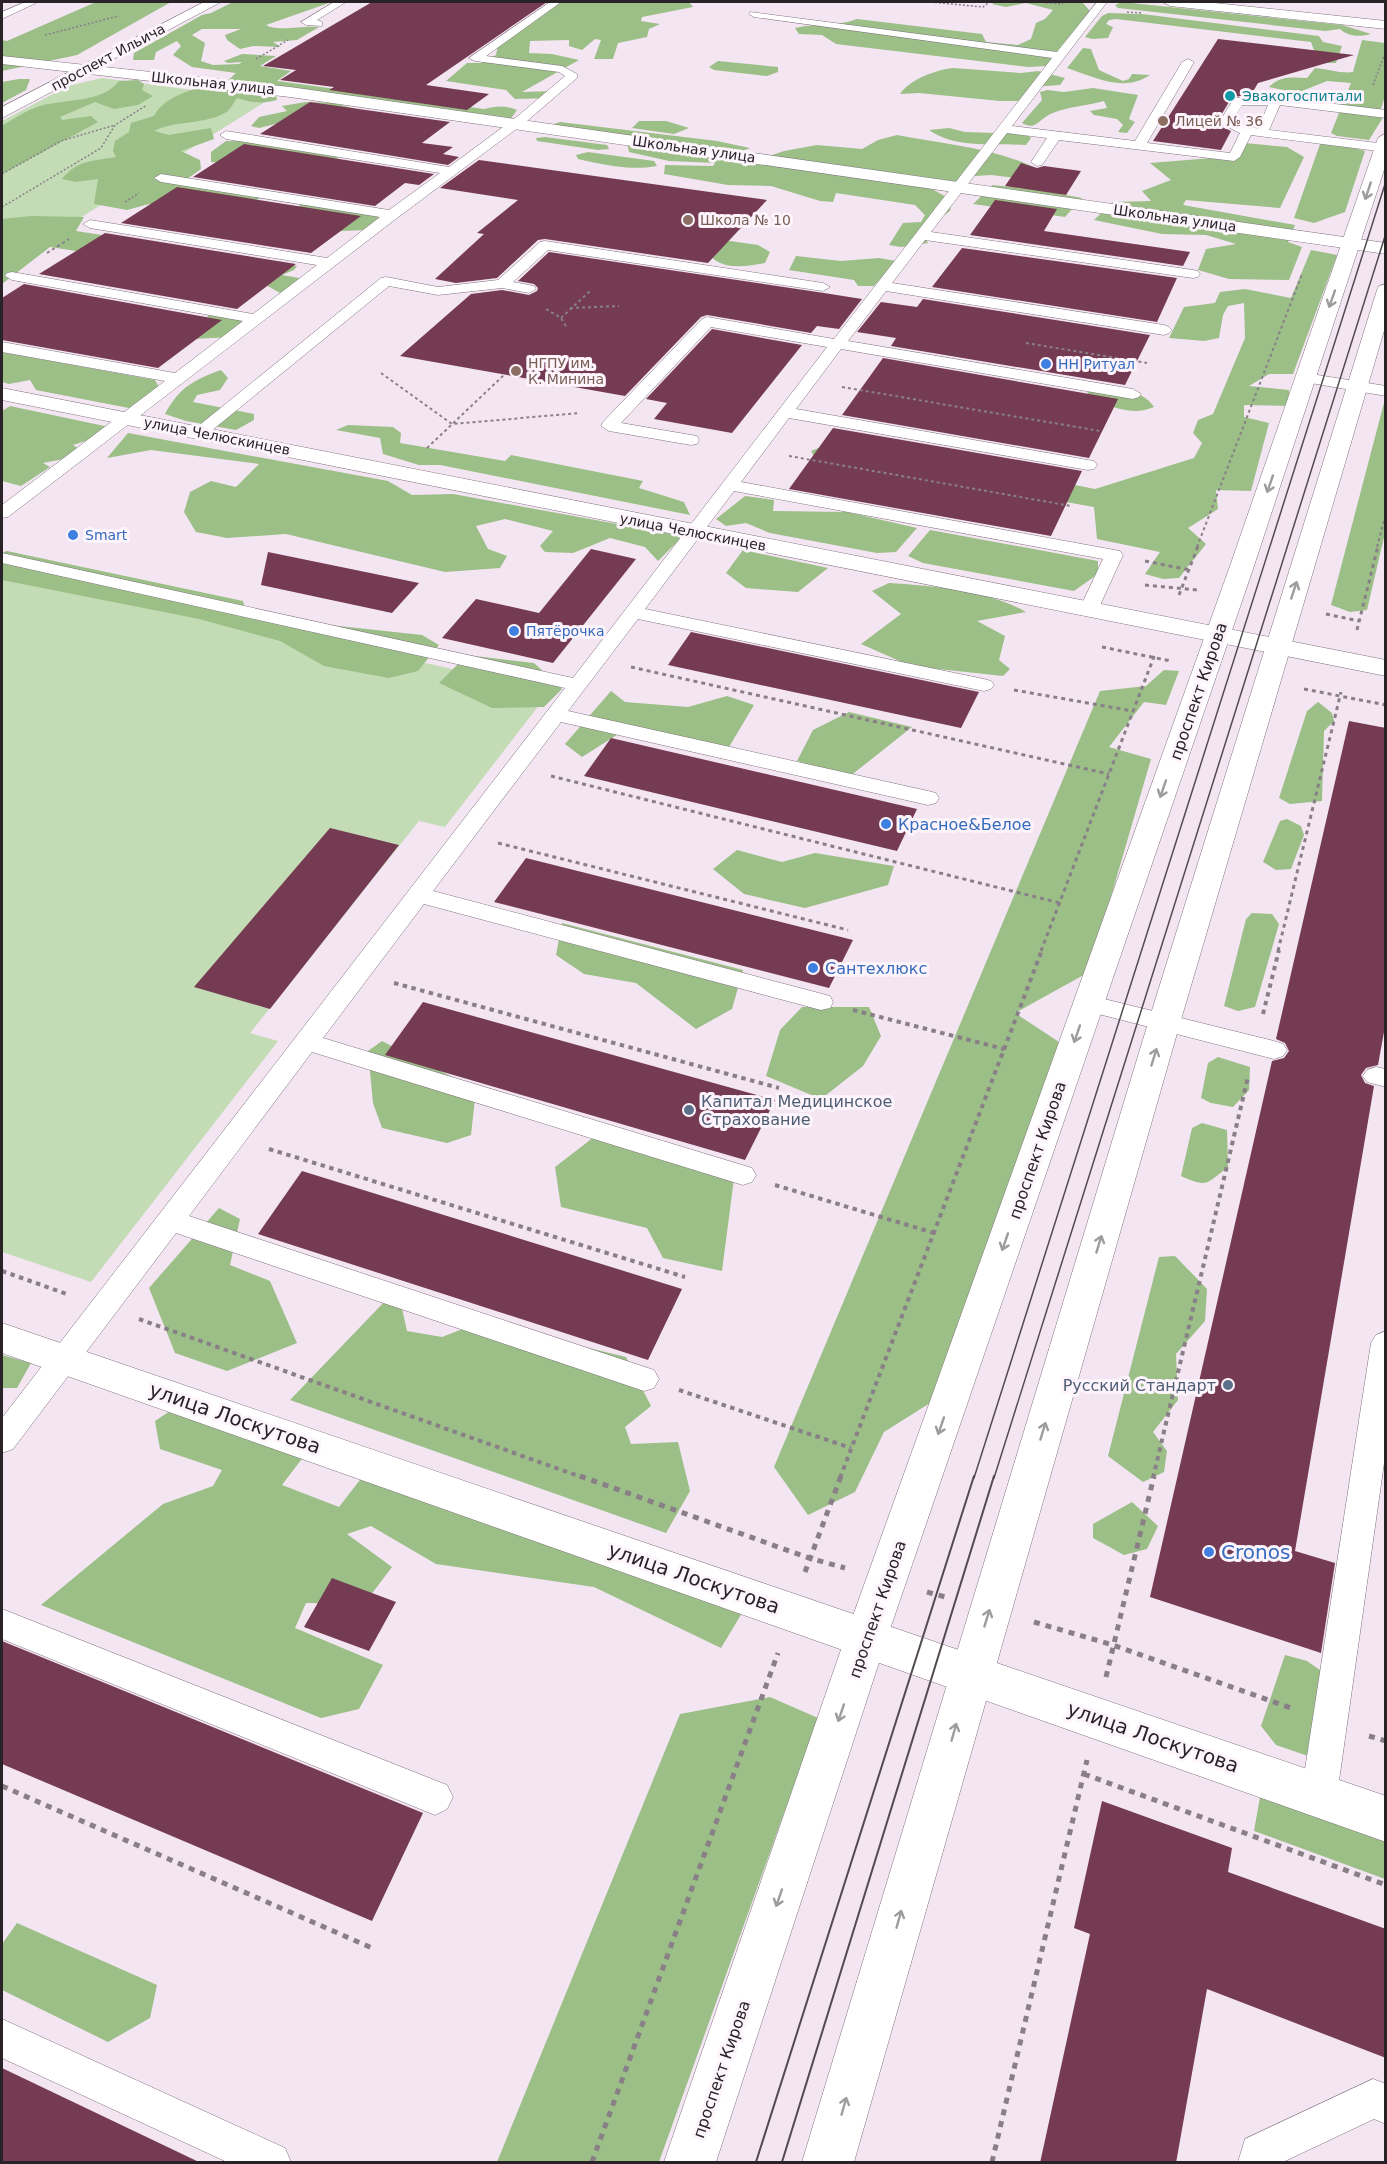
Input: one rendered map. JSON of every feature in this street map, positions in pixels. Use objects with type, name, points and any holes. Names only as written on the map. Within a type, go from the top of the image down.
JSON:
[{"type":"street","name":"проспект Ильича","points":[[2,113],[214,2]]},
{"type":"street","points":[[1170,2],[1386,25]]},
{"type":"street","name":"Школьная улица","points":[[2,60],[82,71],[192,80],[515,124],[1386,249]]},
{"type":"street","name":"проспект Кирова","points":[[690,2163],[866,1638],[1217,635],[1384,145]]},
{"type":"street","points":[[828,2163],[1164,1023],[1386,290]]},
{"type":"street","name":"улица Челюскинцев","points":[[2,394],[1386,668]]},
{"type":"street","name":"улица Лоскутова","points":[[2,1338],[1386,1819]]},
{"type":"lane","points":[[2,15],[33,2]]},
{"type":"lane","points":[[318,24],[306,22],[341,2]]},
{"type":"lane","points":[[2,513],[392,214],[515,124],[573,76],[562,69],[475,58],[556,2]]},
{"type":"lane","points":[[2,1440],[557,715],[785,412],[1102,2]]},
{"type":"lane","points":[[754,14],[1060,56]]},
{"type":"lane","points":[[1139,145],[1188,62]]},
{"type":"lane","points":[[1384,145],[1247,131],[1225,123],[1238,101],[1276,101],[1386,114]]},
{"type":"lane","points":[[1262,133],[1276,101]]},
{"type":"lane","points":[[1004,129],[1234,157],[1247,131]]},
{"type":"lane","points":[[226,135],[451,171]]},
{"type":"lane","points":[[1037,162],[1056,135]]},
{"type":"lane","points":[[161,178],[392,214]]},
{"type":"lane","points":[[90,224],[330,263]]},
{"type":"lane","points":[[922,236],[1193,274]]},
{"type":"lane","points":[[502,284],[545,245],[823,287]]},
{"type":"lane","points":[[12,276],[256,319]]},
{"type":"lane","points":[[199,432],[386,281],[438,291],[502,284],[529,289]]},
{"type":"lane","points":[[884,286],[1164,330]]},
{"type":"lane","points":[[691,440],[609,426],[707,322],[1133,394]]},
{"type":"lane","points":[[2,347],[178,379]]},
{"type":"lane","points":[[1305,378],[1386,392]]},
{"type":"lane","points":[[785,412],[1088,465]]},
{"type":"lane","points":[[731,485],[1114,555],[1089,610]]},
{"type":"lane","points":[[2,558],[579,685]]},
{"type":"lane","points":[[634,612],[984,685]]},
{"type":"lane","points":[[557,715],[928,798]]},
{"type":"lane","points":[[419,895],[821,1002]]},
{"type":"lane","points":[[1088,1004],[1265,1048]]},
{"type":"lane","points":[[307,1042],[743,1175]]},
{"type":"lane","points":[[170,1221],[644,1379]]},
{"type":"lane","points":[[1319,1795],[1386,1343]]},
{"type":"lane","points":[[2,1624],[435,1797]]},
{"type":"lane","points":[[2,2038],[271,2163]]},
{"type":"lane","points":[[1258,2163],[1259,2153],[1373,2099],[1386,2104]]},
{"type":"path","points":[[931,2],[983,7],[989,2]]},
{"type":"path","points":[[45,35],[122,16]]},
{"type":"path","points":[[248,63],[318,24]]},
{"type":"path","points":[[2,174],[61,141],[115,125],[154,100]]},
{"type":"path","points":[[2,207],[101,148],[115,125]]},
{"type":"path","points":[[1176,604],[1303,273]]},
{"type":"path","points":[[561,318],[590,291]]},
{"type":"path","points":[[570,308],[619,306]]},
{"type":"path","points":[[381,373],[452,424],[625,409]]},
{"type":"path","points":[[400,473],[505,374]]},
{"type":"path","points":[[851,388],[1100,431]]},
{"type":"path","points":[[756,451],[1071,506]]},
{"type":"path","points":[[1357,633],[1386,513]]},
{"type":"path","points":[[1114,555],[1190,570]]},
{"type":"path","points":[[1322,614],[1359,621]]},
{"type":"path","points":[[592,2163],[763,1691],[795,1613],[809,1558],[1158,648]]},
{"type":"path","points":[[598,660],[1109,774]]},
{"type":"path","points":[[984,685],[1133,711]]},
{"type":"path","points":[[992,2163],[1113,1645],[1265,1048],[1343,685]]},
{"type":"path","points":[[1304,688],[1386,705]]},
{"type":"path","points":[[516,767],[1060,903]]},
{"type":"path","points":[[465,834],[848,930]]},
{"type":"path","points":[[359,974],[779,1088]]},
{"type":"path","points":[[821,1002],[1004,1049]]},
{"type":"path","points":[[234,1138],[685,1277]]},
{"type":"path","points":[[743,1175],[934,1233]]},
{"type":"path","points":[[2,1271],[809,1558],[1113,1645],[1386,1741]]},
{"type":"path","points":[[644,1379],[851,1448]]},
{"type":"path","points":[[1084,1774],[1386,1886]]},
{"type":"path","points":[[2,1786],[372,1948]]},
{"type":"green space","points":[[96,2],[171,2],[77,55],[2,71],[2,40],[7,41]]},
{"type":"green space","points":[[233,2],[329,3],[266,25],[277,28],[319,27],[297,40],[273,42],[281,47],[253,46],[240,49],[227,40],[225,35],[241,29],[202,29],[192,35],[205,43],[201,61],[213,65],[239,64],[242,62],[224,61],[242,54],[276,56],[260,66],[291,71],[277,81],[484,109],[500,106],[517,110],[510,120],[225,83],[236,73],[192,67],[173,55],[181,46],[177,41],[156,52],[154,60],[133,60],[134,53],[202,15]]},
{"type":"green space","points":[[689,2],[693,7],[642,17],[641,21],[660,24],[649,29],[647,37],[618,43],[613,59],[594,59],[601,40],[595,39],[582,50],[569,46],[569,40],[530,41],[529,53],[552,54],[579,60],[522,92],[553,91],[553,98],[515,99],[506,90],[446,81],[467,63],[481,63],[496,55],[498,45],[558,3]]},
{"type":"green space","points":[[995,2],[1082,2],[1090,11],[1046,66],[1028,67],[836,44],[822,35],[799,34],[795,28],[857,19],[982,34],[986,42],[1018,45],[1031,39],[1036,23],[1045,19],[1053,10],[1026,3],[1006,7],[992,4]]},
{"type":"green space","points":[[1122,2],[1342,25],[1371,34],[1355,36],[1340,29],[1325,31],[1118,8],[1115,5]]},
{"type":"green space","points":[[1108,13],[1142,14],[1319,36],[1323,42],[1342,46],[1336,63],[1327,63],[1315,53],[1311,42],[1116,19],[1109,20],[1106,24],[1113,27],[1108,38],[1085,37],[1102,16]]},
{"type":"green space","points":[[1362,40],[1385,43],[1385,96],[1381,109],[1370,109],[1384,116],[1369,140],[1337,136],[1331,133],[1351,83],[1327,81],[1297,93],[1269,87],[1281,79],[1307,78],[1315,68],[1353,72]]},
{"type":"green space","points":[[1083,48],[1091,49],[1099,70],[1123,81],[1129,79],[1132,74],[1150,75],[1130,83],[1119,83],[1098,79],[1067,68]]},
{"type":"green space","points":[[718,61],[778,67],[778,72],[767,76],[714,70],[709,67]]},
{"type":"green space","points":[[953,68],[1021,73],[1038,71],[1065,78],[1060,85],[1031,87],[1018,101],[919,93],[900,94],[910,84],[924,76]]},
{"type":"green space","points":[[102,78],[268,100],[2,267],[2,121],[68,86]]},
{"type":"green space","points":[[30,79],[26,90],[2,103],[2,82]]},
{"type":"green space","points":[[138,80],[144,84],[142,90],[153,96],[138,105],[114,109],[95,102],[60,117],[62,120],[91,116],[98,122],[2,174],[2,126],[40,106],[93,97],[112,88],[119,81]]},
{"type":"green space","points":[[207,86],[276,95],[277,100],[257,102],[237,98],[227,112],[217,117],[171,125],[154,131],[169,135],[211,128],[214,139],[181,151],[200,160],[201,169],[187,179],[261,192],[259,199],[216,210],[149,204],[127,210],[94,204],[98,179],[76,182],[62,179],[80,165],[116,157],[113,151],[115,141],[129,132],[131,123],[154,116],[164,104],[177,96]]},
{"type":"green space","points":[[1093,88],[1138,95],[1129,119],[1135,122],[1127,133],[1118,132],[1123,125],[1117,119],[1094,115],[1090,111],[1107,108],[1104,101],[1052,113],[1030,126],[1022,123],[1042,100],[1040,92],[1047,90],[1064,92]]},
{"type":"green space","points":[[306,102],[334,103],[367,112],[288,121],[259,128],[251,126],[259,117],[287,111],[282,106]]},
{"type":"green space","points":[[639,121],[666,121],[689,128],[674,134],[632,128]]},
{"type":"green space","points":[[560,122],[717,141],[750,148],[740,152],[548,126]]},
{"type":"green space","points":[[949,128],[965,132],[1026,134],[1031,138],[1026,145],[963,143],[939,136],[929,130]]},
{"type":"green space","points":[[897,135],[994,153],[1049,175],[1034,180],[991,175],[961,177],[958,187],[932,189],[952,200],[950,211],[921,232],[928,243],[901,247],[889,245],[903,223],[921,222],[925,215],[915,205],[836,193],[833,202],[820,201],[771,186],[728,185],[664,174],[665,165],[713,166],[715,163],[669,161],[629,152],[627,142],[758,160],[784,151],[817,145],[862,149],[878,140]]},
{"type":"green space","points":[[545,137],[607,145],[609,149],[598,150],[537,141],[536,138]]},
{"type":"green space","points":[[226,141],[297,145],[339,158],[298,168],[211,162],[211,152]]},
{"type":"green space","points":[[1244,143],[1287,147],[1304,157],[1280,208],[1186,200],[1183,205],[1295,225],[1288,242],[1302,247],[1289,280],[1229,279],[1198,270],[1206,249],[1236,244],[1206,235],[1162,234],[1094,220],[1113,202],[1151,201],[1142,191],[1171,180],[1150,163],[1237,156]]},
{"type":"green space","points":[[1337,143],[1365,151],[1345,212],[1314,223],[1294,218],[1320,144]]},
{"type":"green space","points":[[588,152],[654,161],[657,166],[618,167],[578,159],[576,155]]},
{"type":"green space","points":[[993,185],[1082,198],[1065,217],[973,204]]},
{"type":"green space","points":[[310,199],[391,212],[364,230],[322,232],[290,212]]},
{"type":"green space","points":[[31,216],[84,217],[76,231],[134,240],[108,256],[50,247],[2,284],[2,219]]},
{"type":"green space","points":[[702,237],[758,245],[770,252],[765,263],[743,266],[728,265],[715,260],[710,255]]},
{"type":"green space","points":[[1311,250],[1337,255],[1293,374],[1269,374],[1249,386],[1289,390],[1290,406],[1244,405],[1244,417],[1269,423],[1251,491],[1216,490],[1218,509],[1188,528],[1206,544],[1179,578],[1163,579],[1145,574],[1160,552],[1097,539],[1094,507],[815,458],[811,451],[821,447],[923,462],[944,447],[954,456],[1019,474],[1095,489],[1194,458],[1202,443],[1193,433],[1198,420],[1213,414],[1245,338],[1244,303],[1228,306],[1223,315],[1219,338],[1204,341],[1169,338],[1184,307],[1215,303],[1220,292],[1245,289],[1291,298]]},
{"type":"green space","points":[[796,256],[841,261],[879,258],[896,261],[874,286],[858,286],[854,280],[789,270]]},
{"type":"green space","points":[[284,264],[297,266],[294,270],[282,275],[299,278],[299,290],[280,293],[264,284]]},
{"type":"green space","points":[[217,311],[251,313],[253,316],[231,337],[194,339],[214,323],[207,316]]},
{"type":"green space","points":[[2,352],[155,380],[160,389],[134,409],[36,390],[30,380],[9,384],[2,382]]},
{"type":"green space","points":[[221,370],[228,378],[220,390],[197,395],[193,402],[254,414],[254,420],[236,430],[186,421],[165,414],[181,391],[202,377]]},
{"type":"green space","points":[[1090,386],[1134,392],[1148,400],[1154,407],[1137,411],[1120,409],[1087,395]]},
{"type":"green space","points":[[1385,399],[1385,533],[1367,610],[1350,612],[1331,605]]},
{"type":"green space","points":[[10,406],[109,427],[98,437],[73,445],[79,449],[69,458],[43,463],[50,467],[21,486],[2,481],[2,411]]},
{"type":"green space","points":[[348,425],[393,427],[401,433],[400,443],[505,461],[511,455],[643,481],[639,488],[684,502],[690,515],[440,465],[419,465],[383,454],[380,438],[336,430]]},
{"type":"green space","points":[[128,433],[388,481],[412,495],[453,494],[683,536],[658,561],[645,547],[610,538],[573,553],[545,552],[540,546],[553,531],[505,519],[476,526],[488,549],[507,556],[500,568],[445,572],[286,534],[227,538],[196,532],[184,512],[190,492],[211,481],[236,487],[259,464],[151,450],[107,458]]},
{"type":"green space","points":[[745,496],[774,500],[773,511],[847,512],[917,528],[896,552],[877,553],[770,533],[746,523],[726,526],[716,519]]},
{"type":"green space","points":[[930,530],[1098,561],[1098,574],[1074,591],[923,563],[908,556]]},
{"type":"green space","points":[[743,550],[828,568],[798,592],[746,588],[726,573]]},
{"type":"green space","points":[[7,551],[243,601],[247,616],[422,635],[439,645],[418,671],[389,678],[324,666],[280,641],[199,619],[2,580],[2,553]]},
{"type":"green space","points":[[2,568],[550,691],[445,827],[419,821],[250,1033],[278,1041],[91,1282],[2,1252]]},
{"type":"green space","points":[[889,583],[960,590],[995,599],[1026,612],[977,621],[1005,636],[999,660],[1010,669],[1003,676],[911,666],[861,644],[901,614],[872,591]]},
{"type":"green space","points":[[467,655],[534,663],[562,689],[544,707],[492,708],[439,683]]},
{"type":"green space","points":[[1164,670],[1179,671],[1166,705],[1144,702],[1109,747],[1151,759],[1089,972],[1015,1013],[1062,1044],[938,1398],[884,1432],[855,1492],[808,1515],[774,1467],[1100,691],[1146,686]]},
{"type":"green space","points":[[611,691],[625,702],[688,707],[727,696],[754,705],[729,747],[631,726],[582,757],[565,744]]},
{"type":"green space","points":[[1318,702],[1332,713],[1334,721],[1324,731],[1322,801],[1290,804],[1279,798],[1307,711]]},
{"type":"green space","points":[[849,712],[912,727],[849,777],[797,761],[813,730]]},
{"type":"green space","points":[[1287,819],[1301,826],[1304,835],[1291,869],[1276,870],[1263,862],[1280,821]]},
{"type":"green space","points":[[737,850],[782,862],[815,853],[894,866],[888,885],[805,908],[744,894],[713,869]]},
{"type":"green space","points":[[1252,913],[1272,914],[1279,924],[1255,1007],[1238,1011],[1224,1006],[1246,919]]},
{"type":"green space","points":[[562,923],[743,970],[732,1009],[696,1029],[636,983],[584,974],[556,955]]},
{"type":"green space","points":[[802,1007],[869,1007],[881,1036],[863,1066],[821,1099],[766,1076],[780,1030]]},
{"type":"green space","points":[[382,1041],[476,1089],[471,1135],[447,1143],[382,1128],[373,1103],[368,1051]]},
{"type":"green space","points":[[1218,1057],[1250,1067],[1249,1090],[1233,1107],[1211,1103],[1201,1098],[1208,1063]]},
{"type":"green space","points":[[1202,1123],[1227,1130],[1228,1167],[1211,1180],[1202,1183],[1181,1176],[1192,1128]]},
{"type":"green space","points":[[607,1127],[736,1163],[722,1271],[663,1258],[647,1228],[561,1207],[555,1167]]},
{"type":"green space","points":[[219,1208],[240,1219],[230,1265],[270,1281],[297,1343],[227,1371],[175,1353],[149,1288]]},
{"type":"green space","points":[[1175,1256],[1207,1289],[1205,1321],[1176,1354],[1178,1400],[1153,1432],[1167,1451],[1164,1472],[1143,1482],[1108,1456],[1159,1257]]},
{"type":"green space","points":[[387,1299],[401,1304],[407,1331],[442,1337],[481,1322],[626,1357],[651,1406],[625,1427],[631,1444],[678,1442],[690,1491],[666,1533],[290,1400]]},
{"type":"green space","points":[[2,1355],[31,1363],[17,1388],[2,1388]]},
{"type":"green space","points":[[170,1411],[304,1456],[282,1485],[339,1507],[363,1476],[742,1613],[721,1648],[594,1587],[436,1564],[371,1526],[347,1534],[392,1567],[364,1604],[306,1603],[295,1628],[383,1665],[359,1709],[321,1718],[41,1605],[163,1504],[213,1486],[222,1470],[160,1449],[155,1421]]},
{"type":"green space","points":[[1132,1502],[1158,1526],[1147,1549],[1124,1555],[1093,1538],[1093,1524]]},
{"type":"green space","points":[[1285,1655],[1307,1661],[1330,1677],[1311,1757],[1276,1745],[1261,1726]]},
{"type":"green space","points":[[770,1697],[818,1718],[659,2162],[497,2162],[680,1714]]},
{"type":"green space","points":[[1260,1797],[1385,1839],[1385,1879],[1254,1831]]},
{"type":"green space","points":[[17,1923],[157,1985],[150,2018],[108,2042],[2,1990],[2,1944]]},
{"type":"building","points":[[372,2],[547,2],[426,85],[489,94],[467,110],[329,90],[334,87],[280,80],[296,70],[263,66]]},
{"type":"building","points":[[1218,39],[1354,55],[1258,83],[1251,95],[1232,97],[1217,122],[1218,125],[1231,131],[1221,150],[1153,141]]},
{"type":"building","points":[[310,102],[450,122],[422,143],[453,147],[443,154],[459,157],[448,165],[260,134]]},
{"type":"building","points":[[244,144],[434,174],[419,185],[405,183],[375,206],[193,177]]},
{"type":"building","points":[[479,160],[767,200],[708,263],[545,239],[538,240],[497,278],[456,283],[435,279],[484,234],[477,233],[518,200],[440,188]]},
{"type":"building","points":[[1021,163],[1037,168],[1044,166],[1081,171],[1066,195],[1005,186]]},
{"type":"building","points":[[177,187],[361,216],[311,253],[121,223]]},
{"type":"building","points":[[995,200],[1057,209],[1044,231],[1190,252],[1183,266],[970,235]]},
{"type":"building","points":[[105,233],[296,264],[237,309],[39,274]]},
{"type":"building","points":[[962,248],[1177,278],[1157,322],[932,287]]},
{"type":"building","points":[[549,252],[862,299],[839,329],[817,326],[811,333],[707,315],[701,317],[625,396],[400,356],[471,294],[502,290],[529,295],[537,291],[538,288],[534,284],[518,281]]},
{"type":"building","points":[[24,284],[222,320],[158,368],[2,340],[2,298]]},
{"type":"building","points":[[923,299],[1150,335],[1125,385],[891,346],[896,338],[857,332],[881,302],[917,307]]},
{"type":"building","points":[[712,329],[802,345],[732,433],[654,419],[667,403],[646,399]]},
{"type":"building","points":[[883,358],[1118,399],[1089,458],[842,415]]},
{"type":"building","points":[[833,428],[1082,471],[1051,536],[789,489]]},
{"type":"building","name":"Пятёрочка","points":[[591,549],[636,559],[553,663],[442,638],[476,599],[539,613]]},
{"type":"building","points":[[268,552],[419,583],[392,613],[261,585]]},
{"type":"building","points":[[691,632],[979,692],[961,728],[668,665]]},
{"type":"building","points":[[1349,721],[1386,728],[1386,1021],[1378,1065],[1366,1068],[1361,1075],[1365,1083],[1374,1086],[1295,1551],[1335,1563],[1321,1653],[1150,1597],[1272,1061],[1284,1058],[1289,1051],[1285,1043],[1276,1039]]},
{"type":"building","points":[[611,738],[917,809],[897,851],[584,776]]},
{"type":"building","points":[[330,828],[399,845],[270,1009],[194,987]]},
{"type":"building","points":[[526,858],[853,940],[829,988],[494,902]]},
{"type":"building","points":[[423,1002],[775,1100],[745,1160],[385,1055]]},
{"type":"building","points":[[302,1171],[682,1289],[648,1360],[258,1234]]},
{"type":"building","points":[[332,1578],[396,1602],[369,1651],[304,1627]]},
{"type":"building","points":[[2,1641],[423,1813],[372,1921],[2,1764]]},
{"type":"building","points":[[1102,1801],[1232,1848],[1228,1872],[1386,1929],[1386,2058],[1207,1989],[1176,2163],[1040,2163],[1090,1934],[1074,1928]]},
{"type":"building","points":[[2,2068],[201,2163],[2,2163]]},
{"type":"tram line","points":[[974,1478],[1386,181]]},
{"type":"tram line","points":[[994,1478],[1386,233]]},
{"type":"tram line","points":[[756,2162],[974,1476]]},
{"type":"tram line","points":[[782,2162],[994,1476]]},
{"type":"place","name":"Эвакогоспитали","points":[[1230,96]]},
{"type":"place","name":"Лицей № 36","points":[[1163,121]]},
{"type":"place","name":"Школа № 10","points":[[688,220]]},
{"type":"place","name":"НН Ритуал","points":[[1046,364]]},
{"type":"place","name":"НГПУ им. К. Минина","points":[[516,371]]},
{"type":"place","name":"Smart","points":[[73,535]]},
{"type":"place","name":"Пятёрочка","points":[[514,631]]},
{"type":"place","name":"Красное&Белое","points":[[886,824]]},
{"type":"place","name":"Сантехлюкс","points":[[813,968]]},
{"type":"place","name":"Капитал Медицинское Страхование","points":[[689,1110]]},
{"type":"place","name":"Русский Стандарт","points":[[1228,1385]]},
{"type":"place","name":"Cronos","points":[[1209,1552]]}]
